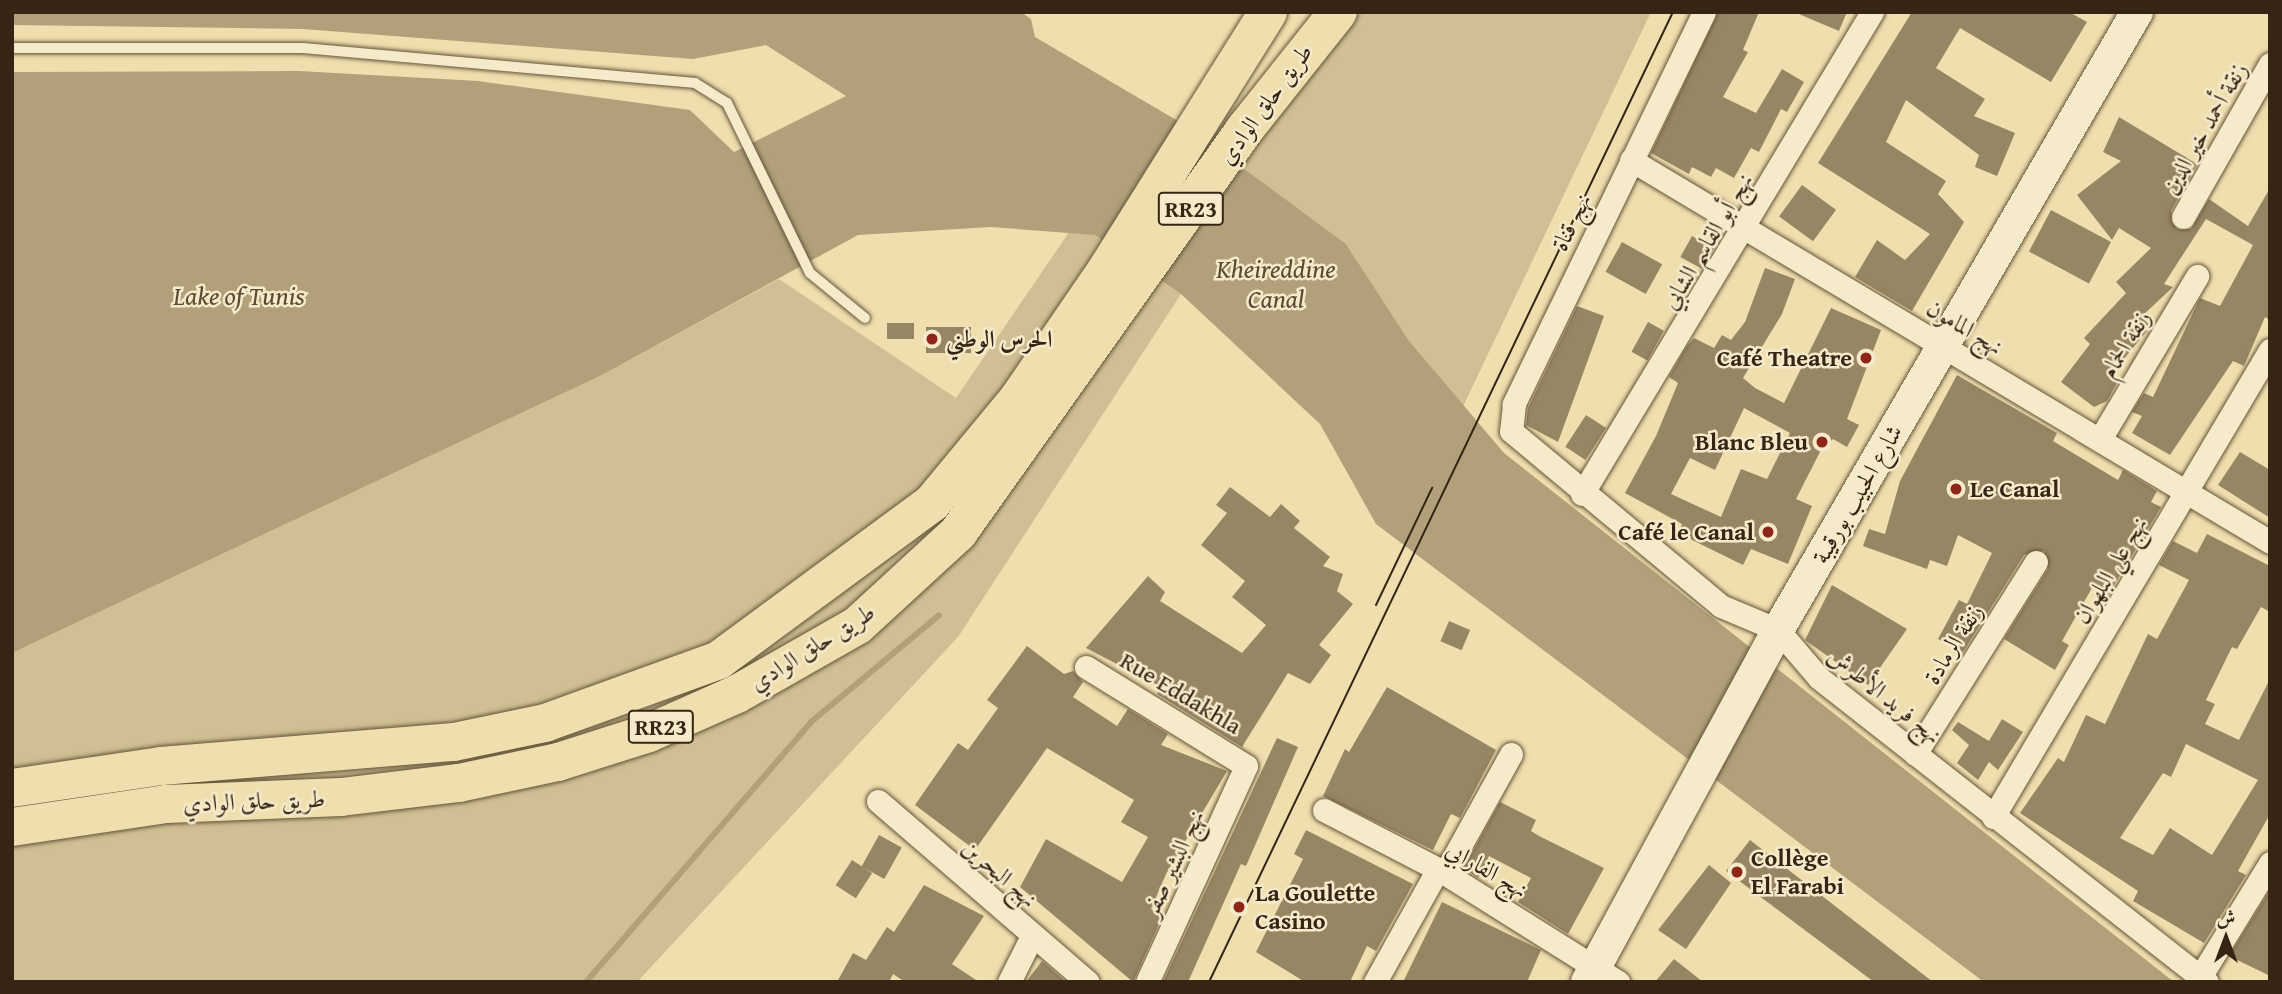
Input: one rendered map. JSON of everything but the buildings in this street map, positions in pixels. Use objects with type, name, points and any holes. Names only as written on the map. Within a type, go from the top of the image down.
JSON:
[{"type":"highway","name":"طريق حلق الوادي","points":[[12,827],[166,804],[341,797],[459,783],[571,758],[737,694],[858,625],[958,533],[1122,279],[1210,110],[1268,12]]},
{"type":"highway","name":"طريق حلق الوادي","points":[[12,788],[161,766],[454,742],[545,723],[719,660],[932,503],[1018,398],[1122,279],[1338,12]]},
{"type":"main road","name":"شارع الحبيب بورقيبة","points":[[1600,976],[1694,781],[1776,633],[2137,12]]},
{"type":"street","name":"نهج قناة","points":[[1532,453],[1514,436],[1510,414],[1704,12]]},
{"type":"street","name":"نهج أبو القاسم الشابي","points":[[1582,494],[1747,228],[1872,12]]},
{"type":"street","name":"زنقة أحمد خير الدين","points":[[2183,217],[2270,64]]},
{"type":"street","name":"نهج المامون","points":[[1631,160],[1945,344],[2270,542]]},
{"type":"street","name":"زنقة الحمام","points":[[2100,439],[2197,276]]},
{"type":"street","name":"نهج علي البلهوان","points":[[1993,817],[2270,350]]},
{"type":"street","name":"نهج فريد الأطرش","points":[[1532,453],[1721,606],[1776,633],[1819,678],[1993,817],[2204,979]]},
{"type":"street","name":"زنقة الرمادة","points":[[1915,754],[2036,562]]},
{"type":"street","name":"Rue Eddakhla","points":[[1086,667],[1246,766]]},
{"type":"street","points":[[1375,982],[1511,754]]},
{"type":"street","name":"نهج البشير صفر","points":[[1147,982],[1246,766]]},
{"type":"street","name":"نهج البحرين","points":[[878,801],[1088,982]]},
{"type":"street","name":"نهج الفارابي","points":[[1324,810],[1441,871],[1600,976]]},
{"type":"street","points":[[2204,979],[2270,863]]},
{"type":"street","points":[[1009,982],[1032,936]]},
{"type":"lane","points":[[12,48],[303,48],[695,83],[727,103],[807,267],[865,318]]},
{"type":"shaded area","points":[[1361,12],[1651,12],[1458,417],[1346,244],[1234,163],[1282,94]]},
{"type":"shaded area","points":[[1076,222],[1181,294],[958,637],[637,982],[12,982],[12,653],[602,375],[779,279],[956,398]]},
{"type":"water","name":"Lake of Tunis","points":[[12,12],[1021,12],[1031,19],[1035,37],[1183,124],[1346,244],[1409,341],[1504,453],[2174,982],[1984,982],[1376,524],[1320,424],[1181,294],[1095,235],[991,227],[858,235],[602,375],[12,653],[12,72],[299,71],[478,81],[690,110],[734,152],[846,96],[766,45],[693,59],[303,29],[12,25]]},
{"type":"waterway","points":[[586,982],[812,721],[939,615]]},
{"type":"tram line","points":[[1209,982],[1673,12]]},
{"type":"tram line","points":[[1376,605],[1432,488]]},
{"type":"place","name":"الحرس الوطني","points":[[932,339]]},
{"type":"place","name":"Café Theatre","points":[[1866,358]]},
{"type":"place","name":"Blanc Bleu","points":[[1822,442]]},
{"type":"place","name":"Le Canal","points":[[1956,489]]},
{"type":"place","name":"Café le Canal","points":[[1768,532]]},
{"type":"place","name":"Collège El Farabi","points":[[1737,872]]},
{"type":"place","name":"La Goulette Casino","points":[[1239,907]]},
{"type":"water label","name":"Kheireddine Canal","points":[[1276,284]]}]
